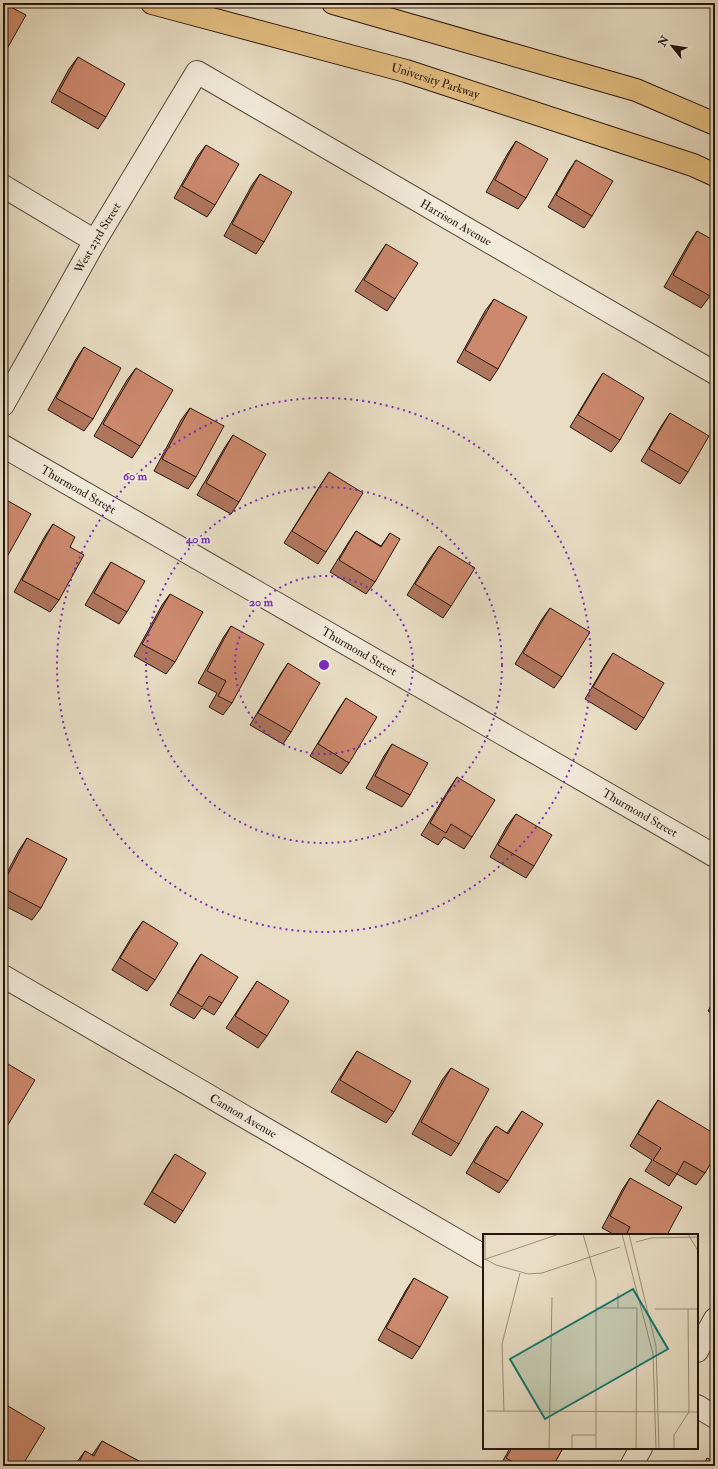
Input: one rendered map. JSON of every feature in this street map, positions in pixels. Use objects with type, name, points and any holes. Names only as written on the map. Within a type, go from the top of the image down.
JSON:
[{"type":"main road","name":"University Parkway","points":[[152,3],[406,71],[693,165],[715,175]]},
{"type":"main road","points":[[332,3],[636,90],[715,124]]},
{"type":"street","name":"West 23rd Street","points":[[3,405],[95,241],[197,72]]},
{"type":"street","name":"Harrison Avenue","points":[[197,72],[715,373]]},
{"type":"street","points":[[3,186],[95,241]]},
{"type":"street","name":"Thurmond Street","points":[[3,446],[715,856]]},
{"type":"street","name":"Cannon Avenue","points":[[3,976],[483,1255]]},
{"type":"street","points":[[698,1349],[715,1319]]},
{"type":"street","points":[[698,1407],[715,1416]]},
{"type":"street","points":[[631,1466],[640,1449]]},
{"type":"building","points":[[3,3],[26,15],[3,56]]},
{"type":"building","points":[[78,57],[125,84],[106,117],[59,91]]},
{"type":"building","points":[[516,141],[548,159],[526,198],[495,180]]},
{"type":"building","points":[[206,145],[239,164],[215,205],[182,186]]},
{"type":"building","points":[[576,160],[613,181],[592,216],[556,195]]},
{"type":"building","points":[[260,174],[292,192],[264,242],[232,224]]},
{"type":"building","points":[[697,231],[715,241],[715,286],[710,296],[673,275]]},
{"type":"building","points":[[386,244],[418,263],[395,299],[364,280]]},
{"type":"building","points":[[3,277],[8,280],[3,289]]},
{"type":"building","points":[[494,299],[527,317],[498,369],[465,350]]},
{"type":"building","points":[[84,347],[121,368],[93,419],[56,398]]},
{"type":"building","points":[[136,368],[173,390],[140,446],[103,424]]},
{"type":"building","points":[[603,373],[644,398],[620,440],[578,415]]},
{"type":"building","points":[[190,408],[224,426],[196,477],[162,459]]},
{"type":"building","points":[[670,413],[709,436],[688,472],[649,449]]},
{"type":"building","points":[[233,435],[266,454],[239,502],[206,483]]},
{"type":"building","points":[[329,472],[363,493],[326,552],[292,531]]},
{"type":"building","points":[[3,498],[31,514],[3,564]]},
{"type":"building","points":[[53,524],[75,537],[70,547],[84,555],[59,600],[22,580]]},
{"type":"building","points":[[356,531],[381,547],[390,533],[400,539],[375,582],[339,560]]},
{"type":"building","points":[[439,546],[475,568],[451,606],[415,584]]},
{"type":"building","points":[[111,562],[145,581],[127,612],[94,593]]},
{"type":"building","points":[[170,594],[203,612],[175,662],[142,644]]},
{"type":"building","points":[[550,608],[590,632],[562,677],[523,653]]},
{"type":"building","points":[[231,626],[264,644],[232,703],[218,696],[226,681],[207,671]]},
{"type":"building","points":[[613,653],[664,683],[644,718],[593,687]]},
{"type":"building","points":[[288,663],[320,683],[291,732],[258,713]]},
{"type":"building","points":[[346,698],[377,717],[349,763],[318,744]]},
{"type":"building","points":[[392,744],[428,763],[410,795],[375,776]]},
{"type":"building","points":[[457,777],[495,800],[472,837],[451,824],[446,833],[430,823]]},
{"type":"building","points":[[516,814],[552,835],[534,866],[498,845]]},
{"type":"building","points":[[27,838],[67,859],[41,908],[3,888],[3,884]]},
{"type":"building","points":[[143,921],[178,943],[155,980],[120,958]]},
{"type":"building","points":[[201,954],[238,977],[222,1003],[209,996],[202,1007],[178,993]]},
{"type":"building","points":[[257,981],[289,1001],[267,1036],[235,1016]]},
{"type":"building","points":[[357,1051],[411,1081],[394,1112],[340,1080]]},
{"type":"building","points":[[3,1061],[35,1080],[3,1133]]},
{"type":"building","points":[[451,1068],[489,1089],[459,1144],[421,1122]]},
{"type":"building","points":[[658,1100],[715,1134],[715,1156],[705,1173],[684,1161],[677,1174],[653,1160],[661,1148],[638,1134]]},
{"type":"building","points":[[522,1111],[543,1124],[508,1181],[474,1162],[496,1126],[508,1134]]},
{"type":"building","points":[[175,1154],[206,1173],[183,1211],[152,1192]]},
{"type":"building","points":[[630,1178],[682,1207],[668,1234],[626,1234],[630,1227],[610,1216]]},
{"type":"building","points":[[414,1278],[448,1297],[420,1347],[386,1328]]},
{"type":"building","points":[[3,1403],[45,1428],[22,1466],[3,1466]]},
{"type":"building","points":[[102,1441],[148,1466],[77,1466],[85,1451],[94,1456]]},
{"type":"building","points":[[511,1449],[562,1449],[553,1466],[520,1466],[506,1458]]},
{"type":"building","points":[[707,1458],[715,1462],[715,1466],[703,1466]]}]
